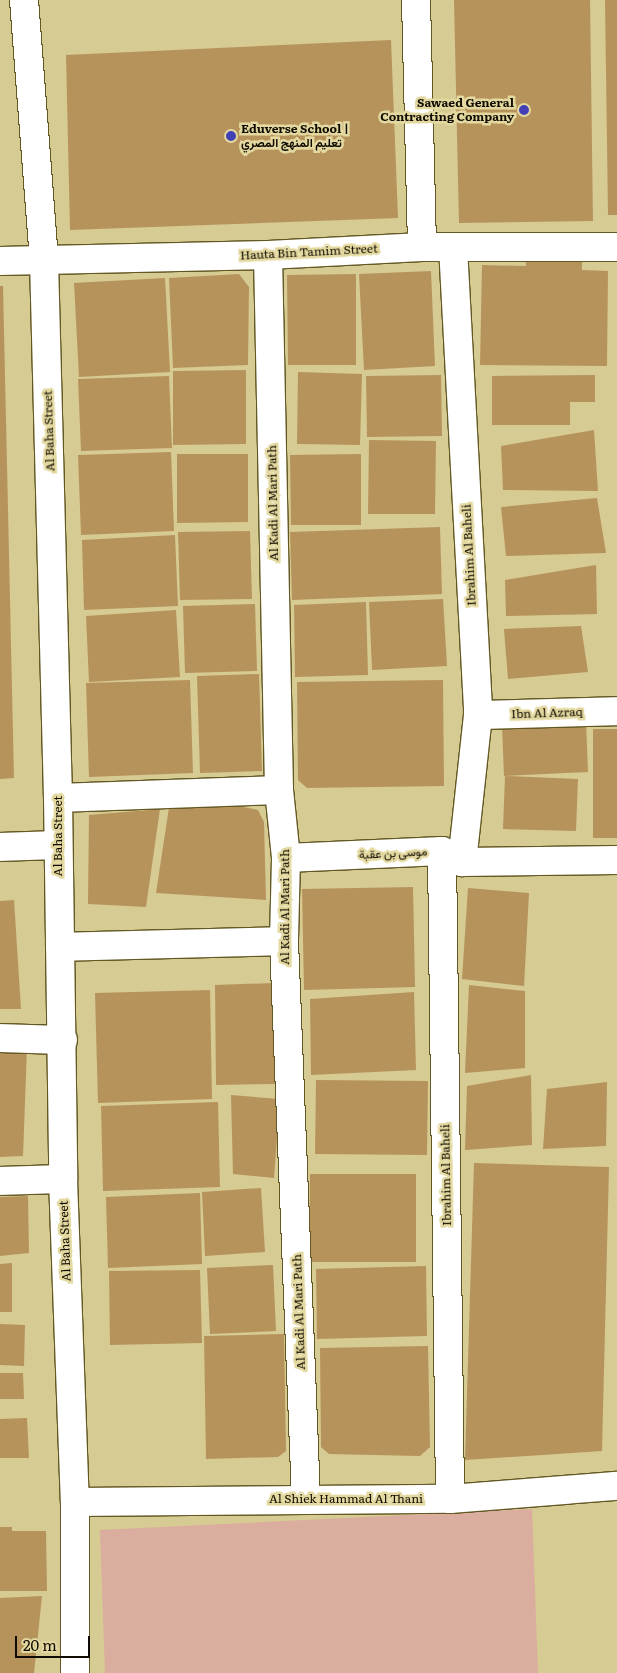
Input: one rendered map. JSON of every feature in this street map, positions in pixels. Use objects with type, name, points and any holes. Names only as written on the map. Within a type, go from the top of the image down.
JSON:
[{"type":"street","name":"Al Baha Street","points":[[24,0],[44,260],[58,798],[57,845],[63,1040],[63,1179],[75,1502],[75,1673]]},
{"type":"street","points":[[416,0],[422,247]]},
{"type":"street","name":"Hauta Bin Tamim Street","points":[[0,261],[268,255],[422,247],[617,247]]},
{"type":"street","name":"Ibrahim Al Baheli","points":[[450,1499],[452,856],[478,715],[453,247]]},
{"type":"street","name":"Al Kadi Al Mari Path","points":[[268,255],[279,790],[286,858],[284,941],[306,1499]]},
{"type":"street","name":"Ibn Al Azraq","points":[[478,715],[617,710]]},
{"type":"street","points":[[58,798],[279,790]]},
{"type":"street","points":[[0,847],[57,845]]},
{"type":"street","name":"موسى بن عقبة","points":[[286,858],[452,856],[617,860]]},
{"type":"street","points":[[60,947],[284,941]]},
{"type":"street","points":[[0,1038],[63,1040]]},
{"type":"street","points":[[0,1181],[63,1179]]},
{"type":"street","name":"Al Shiek Hammad Al Thani","points":[[75,1502],[450,1499],[617,1486]]},
{"type":"shaded area","points":[[532,1509],[538,1673],[105,1673],[100,1530]]},
{"type":"building","name":"Sawaed General Contracting Company","points":[[454,0],[590,0],[593,221],[459,223]]},
{"type":"building","points":[[605,0],[617,0],[617,215],[608,215]]},
{"type":"building","name":"Eduverse School | تعليم المنهج المصري","points":[[391,40],[398,218],[70,230],[66,55]]},
{"type":"building","points":[[525,256],[582,257],[582,270],[608,271],[607,366],[480,365],[482,265],[526,266]]},
{"type":"building","points":[[431,271],[435,366],[364,370],[359,274]]},
{"type":"building","points":[[239,274],[249,287],[248,365],[173,368],[169,278]]},
{"type":"building","points":[[356,274],[356,365],[288,365],[287,275]]},
{"type":"building","points":[[165,278],[170,372],[79,377],[74,283]]},
{"type":"building","points":[[0,286],[3,286],[14,778],[0,779]]},
{"type":"building","points":[[246,370],[246,444],[173,445],[173,371]]},
{"type":"building","points":[[298,372],[362,374],[360,445],[297,444]]},
{"type":"building","points":[[441,375],[442,436],[367,437],[366,376]]},
{"type":"building","points":[[595,375],[595,402],[570,402],[570,425],[492,425],[492,376]]},
{"type":"building","points":[[169,376],[172,448],[81,451],[78,379]]},
{"type":"building","points":[[594,430],[598,491],[503,490],[501,446]]},
{"type":"building","points":[[369,440],[436,441],[435,514],[368,514]]},
{"type":"building","points":[[171,452],[174,531],[81,535],[78,455]]},
{"type":"building","points":[[177,454],[248,454],[248,522],[177,523]]},
{"type":"building","points":[[361,454],[361,525],[291,525],[290,455]]},
{"type":"building","points":[[597,498],[606,553],[506,556],[501,507]]},
{"type":"building","points":[[440,527],[442,594],[292,600],[290,532]]},
{"type":"building","points":[[250,531],[252,599],[180,600],[178,532]]},
{"type":"building","points":[[175,535],[178,606],[84,610],[82,540]]},
{"type":"building","points":[[596,565],[597,614],[506,616],[505,580]]},
{"type":"building","points":[[443,599],[447,666],[372,670],[369,602]]},
{"type":"building","points":[[366,602],[368,675],[295,677],[294,605]]},
{"type":"building","points":[[255,604],[257,671],[185,673],[183,606]]},
{"type":"building","points":[[176,610],[180,677],[89,682],[86,616]]},
{"type":"building","points":[[581,626],[588,672],[508,679],[504,629]]},
{"type":"building","points":[[259,674],[262,771],[200,773],[197,676]]},
{"type":"building","points":[[190,680],[193,773],[89,777],[86,683]]},
{"type":"building","points":[[443,680],[444,786],[307,788],[298,780],[297,682]]},
{"type":"building","points":[[586,721],[588,772],[504,776],[502,725]]},
{"type":"building","points":[[593,729],[617,729],[617,838],[593,838]]},
{"type":"building","points":[[505,776],[578,779],[576,831],[503,829]]},
{"type":"building","points":[[170,801],[217,802],[258,810],[264,822],[266,900],[156,893]]},
{"type":"building","points":[[160,809],[146,907],[88,904],[89,815]]},
{"type":"building","points":[[413,887],[415,987],[304,990],[302,889]]},
{"type":"building","points":[[468,888],[529,893],[524,986],[462,979]]},
{"type":"building","points":[[14,900],[21,1009],[0,1009],[0,901]]},
{"type":"building","points":[[273,983],[275,1084],[216,1085],[215,985]]},
{"type":"building","points":[[469,985],[525,991],[525,1068],[465,1073]]},
{"type":"building","points":[[210,990],[212,1099],[98,1103],[95,993]]},
{"type":"building","points":[[414,992],[416,1070],[311,1075],[310,999]]},
{"type":"building","points":[[27,1048],[23,1156],[0,1157],[0,1049]]},
{"type":"building","points":[[531,1075],[532,1145],[465,1150],[467,1086]]},
{"type":"building","points":[[316,1080],[428,1081],[427,1155],[315,1154]]},
{"type":"building","points":[[607,1082],[606,1146],[543,1149],[547,1089]]},
{"type":"building","points":[[231,1095],[280,1099],[274,1178],[233,1174]]},
{"type":"building","points":[[218,1102],[220,1187],[103,1191],[101,1106]]},
{"type":"building","points":[[474,1163],[609,1167],[602,1451],[465,1460]]},
{"type":"building","points":[[310,1174],[416,1174],[416,1262],[309,1262]]},
{"type":"building","points":[[261,1188],[265,1252],[205,1256],[202,1192]]},
{"type":"building","points":[[200,1193],[202,1264],[108,1268],[106,1197]]},
{"type":"building","points":[[28,1196],[29,1253],[0,1256],[0,1197]]},
{"type":"building","points":[[12,1263],[12,1312],[0,1312],[0,1264]]},
{"type":"building","points":[[273,1265],[276,1331],[210,1334],[207,1268]]},
{"type":"building","points":[[426,1266],[427,1336],[317,1339],[316,1269]]},
{"type":"building","points":[[200,1270],[202,1343],[110,1345],[109,1271]]},
{"type":"building","points":[[0,1324],[25,1325],[24,1366],[0,1365]]},
{"type":"building","points":[[284,1334],[286,1451],[278,1457],[206,1459],[204,1336]]},
{"type":"building","points":[[428,1346],[430,1447],[420,1456],[329,1454],[321,1447],[320,1348]]},
{"type":"building","points":[[0,1373],[23,1373],[24,1399],[0,1399]]},
{"type":"building","points":[[27,1418],[29,1458],[0,1458],[0,1419]]},
{"type":"building","points":[[0,1527],[12,1527],[12,1531],[46,1531],[47,1591],[0,1591]]},
{"type":"building","points":[[42,1596],[34,1673],[0,1673],[0,1598]]},
{"type":"place","name":"Sawaed General Contracting Company","points":[[524,110]]},
{"type":"place","name":"Eduverse School | تعليم المنهج المصري","points":[[231,136]]}]
